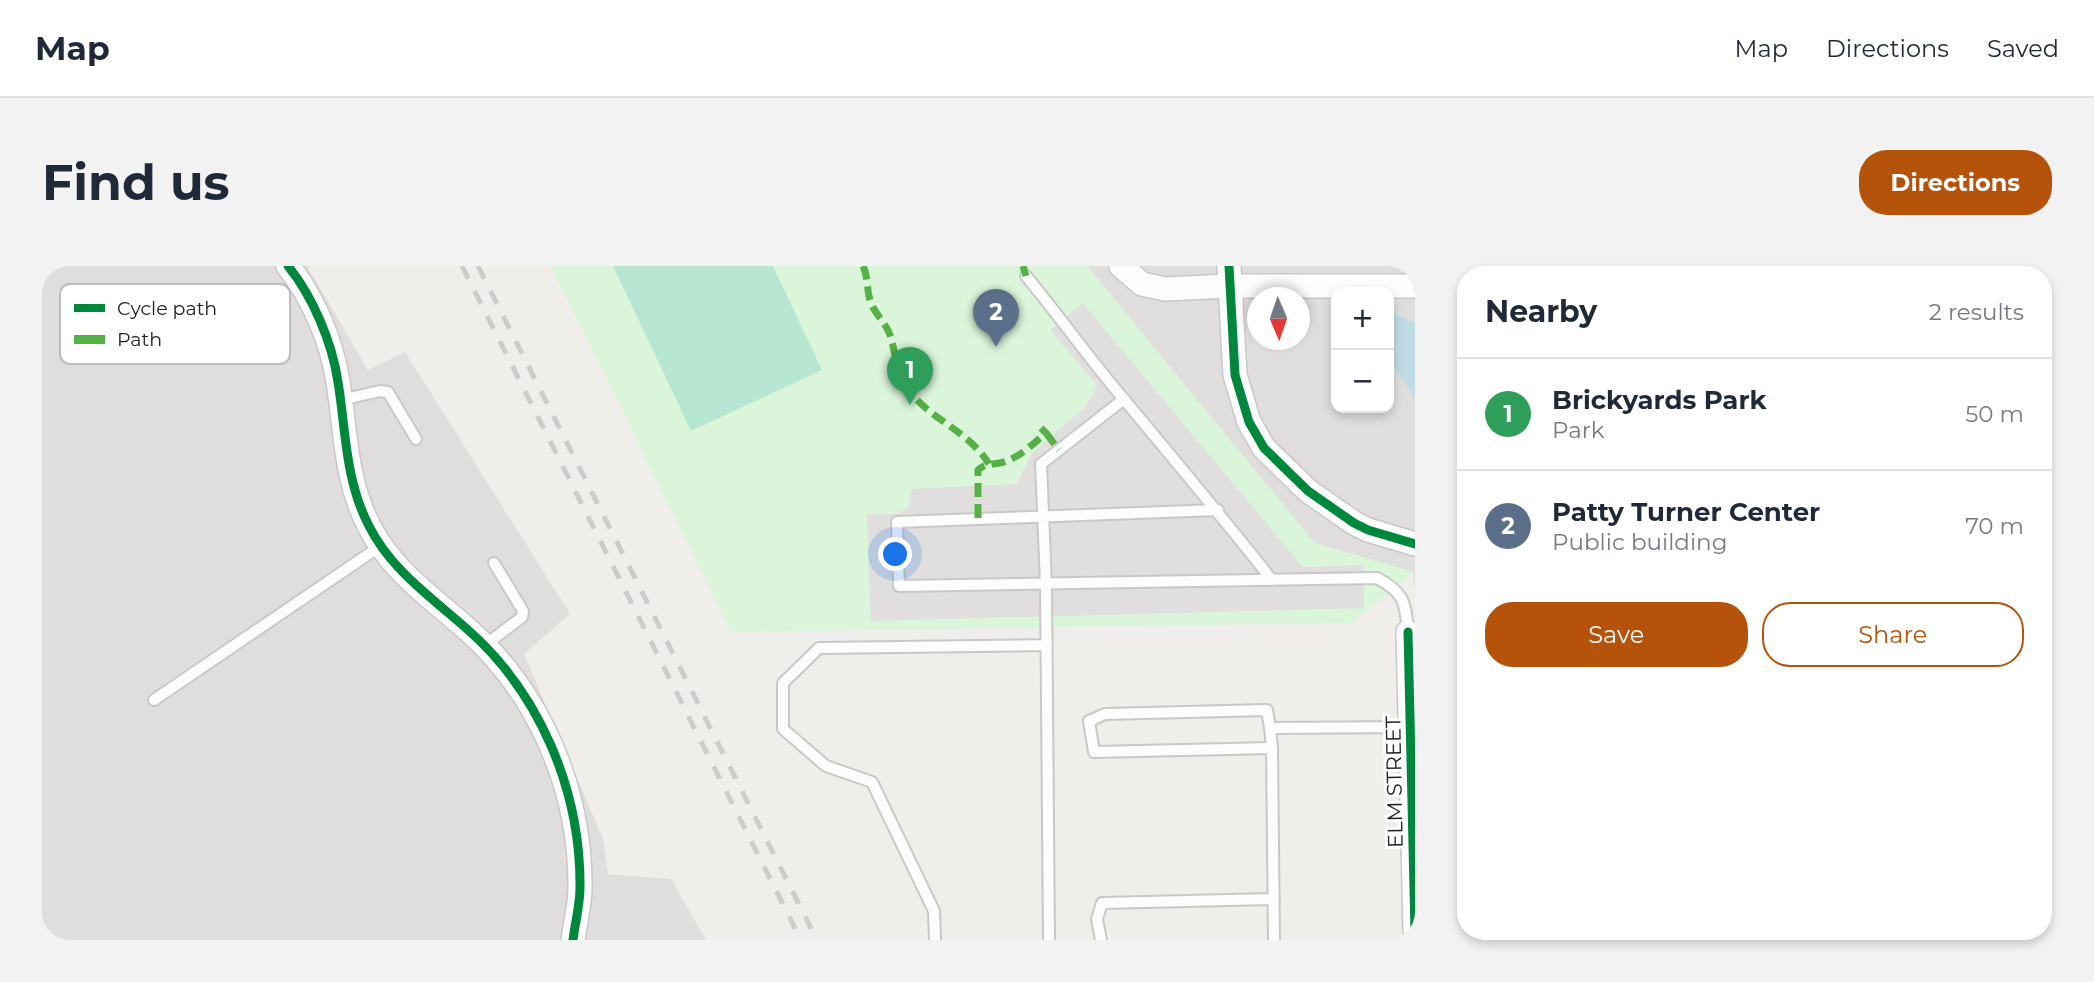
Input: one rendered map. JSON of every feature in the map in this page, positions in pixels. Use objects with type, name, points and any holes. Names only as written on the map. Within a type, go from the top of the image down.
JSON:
[{"type":"street","points":[[288,266],[317,314],[330,348],[338,380],[347,462],[357,497],[370,527],[408,579],[498,659],[545,728],[573,808],[580,890],[573,940]]},
{"type":"street","points":[[1121,266],[1142,284],[1165,289],[1229,276],[1366,287],[1404,287]]},
{"type":"street","points":[[1229,276],[1235,375],[1249,422],[1264,448],[1308,491],[1354,523],[1415,544]]},
{"type":"street","name":"ELM STREET","points":[[1408,632],[1415,931]]},
{"type":"lane","points":[[1026,276],[1272,580]]},
{"type":"lane","points":[[340,400],[380,391],[388,393],[416,439]]},
{"type":"lane","points":[[1049,940],[1046,584],[1041,464],[1124,399]]},
{"type":"lane","points":[[1218,510],[897,522],[899,586],[1377,578],[1395,588],[1405,607],[1408,632]]},
{"type":"lane","points":[[154,700],[382,545]]},
{"type":"lane","points":[[484,646],[522,617],[523,611],[494,563]]},
{"type":"lane","points":[[935,940],[933,911],[872,782],[826,766],[783,729],[783,683],[819,648],[1047,645]]},
{"type":"lane","points":[[1272,748],[1094,752],[1089,720],[1105,714],[1267,710],[1272,748],[1274,940]]},
{"type":"lane","points":[[1269,728],[1410,727]]},
{"type":"lane","points":[[1101,940],[1097,919],[1102,903],[1274,899]]},
{"type":"shaded area","points":[[42,266],[307,266],[368,370],[405,352],[570,614],[524,654],[603,839],[608,874],[671,879],[706,940],[42,940]]},
{"type":"shaded area","points":[[1087,266],[1415,266],[1415,595],[1413,572],[1315,544]]},
{"type":"shaded area","points":[[1083,303],[1303,567],[1364,565],[1364,608],[871,621],[867,514],[898,514],[909,507],[911,489],[1017,484],[1032,453],[1082,410],[1095,392],[1096,384],[1050,330]]},
{"type":"green space","points":[[551,266],[1087,266],[1315,543],[1414,572],[1352,623],[731,632]]},
{"type":"green space","points":[[613,266],[773,266],[822,370],[691,431]]},
{"type":"water","points":[[1394,314],[1415,323],[1415,398],[1394,366]]},
{"type":"railway","points":[[462,266],[801,940]]},
{"type":"railway","points":[[478,266],[817,940]]},
{"type":"marked path","points":[[863,266],[871,303],[888,331],[904,382],[922,405],[969,441],[989,464]]},
{"type":"marked path","points":[[1023,266],[1026,276]]},
{"type":"marked path","points":[[978,518],[978,470],[985,465],[1005,462],[1019,455],[1046,433],[1041,428]]},
{"type":"marked path","points":[[1046,433],[1059,450]]},
{"type":"cycle path","points":[[288,266],[306,292],[331,351],[351,473],[361,509],[369,526],[400,569],[493,655],[516,683],[551,746],[564,780],[578,852],[580,894],[573,940]]},
{"type":"cycle path","points":[[1229,266],[1235,375],[1249,422],[1264,448],[1308,491],[1354,523],[1415,544]]},
{"type":"cycle path","points":[[1408,632],[1415,931]]},
{"type":"place","name":"Patty Turner Center","points":[[996,347]]},
{"type":"place","name":"Brickyards Park","points":[[910,405]]}]
